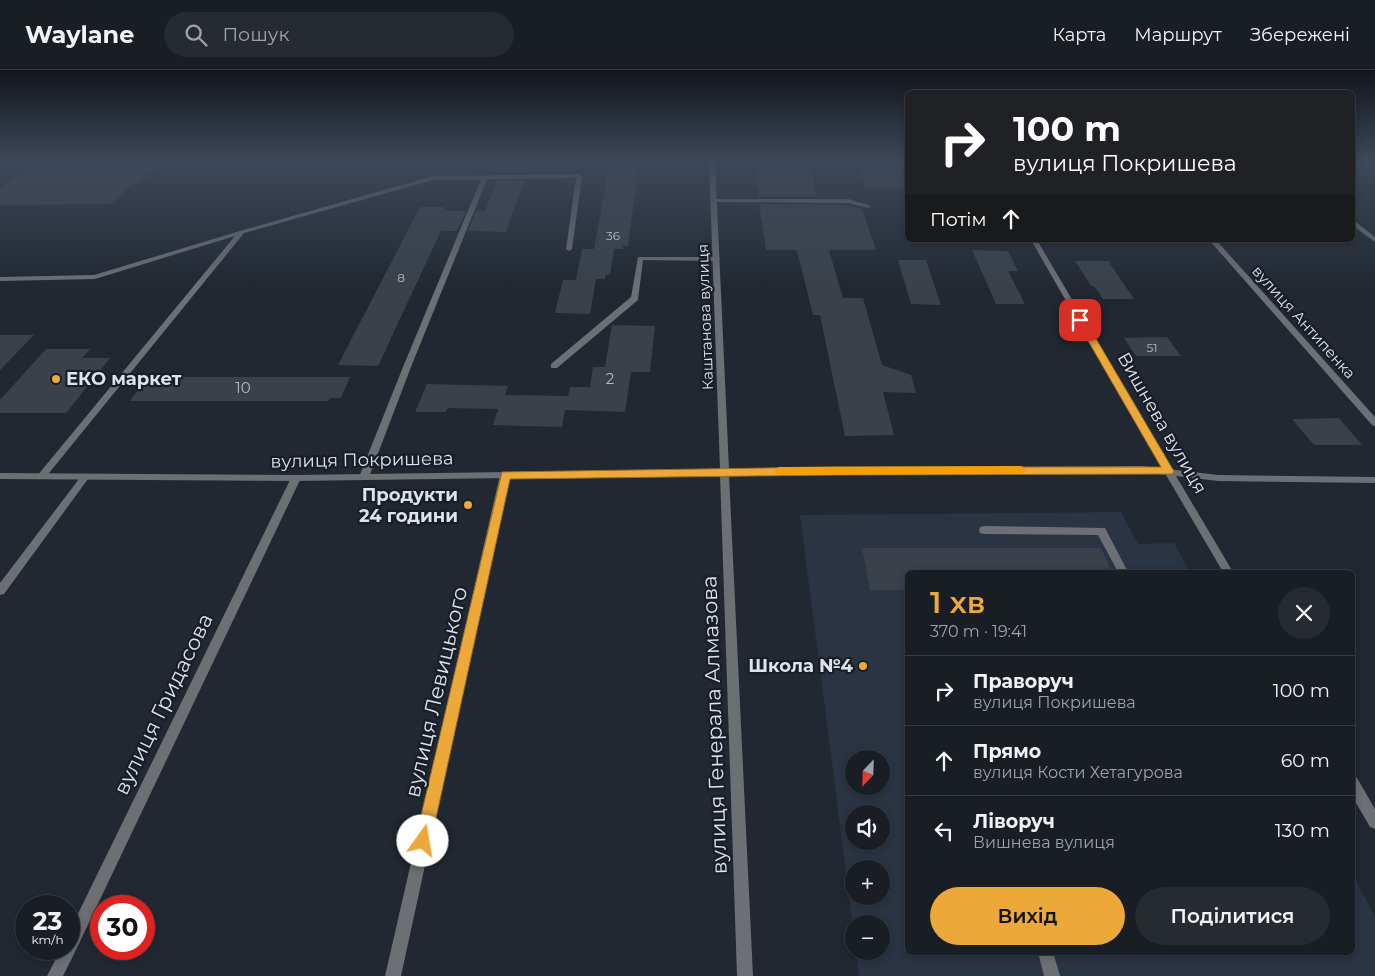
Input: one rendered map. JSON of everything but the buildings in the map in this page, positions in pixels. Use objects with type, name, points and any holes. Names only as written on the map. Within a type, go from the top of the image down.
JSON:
[{"type":"street","points":[[0,279],[95,277],[344,203]]},
{"type":"street","points":[[364,476],[474,203]]},
{"type":"street","points":[[569,249],[575,203]]},
{"type":"street","name":"Каштанова вулиця","points":[[714,203],[724,472]]},
{"type":"street","points":[[857,203],[868,206]]},
{"type":"street","points":[[1355,223],[1375,240]]},
{"type":"street","points":[[42,476],[242,232]]},
{"type":"street","name":"Вишнева вулиця","points":[[1035,242],[1227,570]]},
{"type":"street","name":"вулиця Антипенка","points":[[1214,242],[1375,423]]},
{"type":"street","points":[[554,366],[634,298],[640,258],[717,259]]},
{"type":"street","name":"вулиця Покришева","points":[[0,476],[296,478],[1142,469],[1218,478],[1375,480]]},
{"type":"street","name":"вулиця Генерала Алмазова","points":[[724,472],[745,976]]},
{"type":"street","name":"вулиця Левицького","points":[[393,976],[505,475]]},
{"type":"street","points":[[0,591],[85,477]]},
{"type":"street","name":"вулиця Гридасова","points":[[80,926],[296,478]]},
{"type":"street","points":[[984,530],[1101,531],[1122,570]]},
{"type":"street","points":[[1355,788],[1375,822]]},
{"type":"street","points":[[1047,955],[1052,976]]},
{"type":"street","name":"вулиця Гридасова","points":[[56,976],[64,960]]},
{"type":"shaded area","name":"Школа №4","points":[[1121,512],[1138,544],[1174,543],[1189,570],[905,570],[905,955],[1355,955],[1355,879],[1375,917],[1375,976],[859,976],[857,960],[890,960],[890,915],[852,915],[850,905],[890,905],[890,860],[845,860],[845,864],[800,515]]},
{"type":"slow traffic","points":[[779,471],[1021,470]]},
{"type":"place","name":"ЕКО маркет","points":[[56,379]]},
{"type":"place","name":"Продукти 24 години","points":[[468,505]]},
{"type":"place","name":"Школа №4","points":[[863,666]]},
{"type":"route","points":[[423,841],[505,475],[1142,469],[1168,471],[1080,320]]}]
